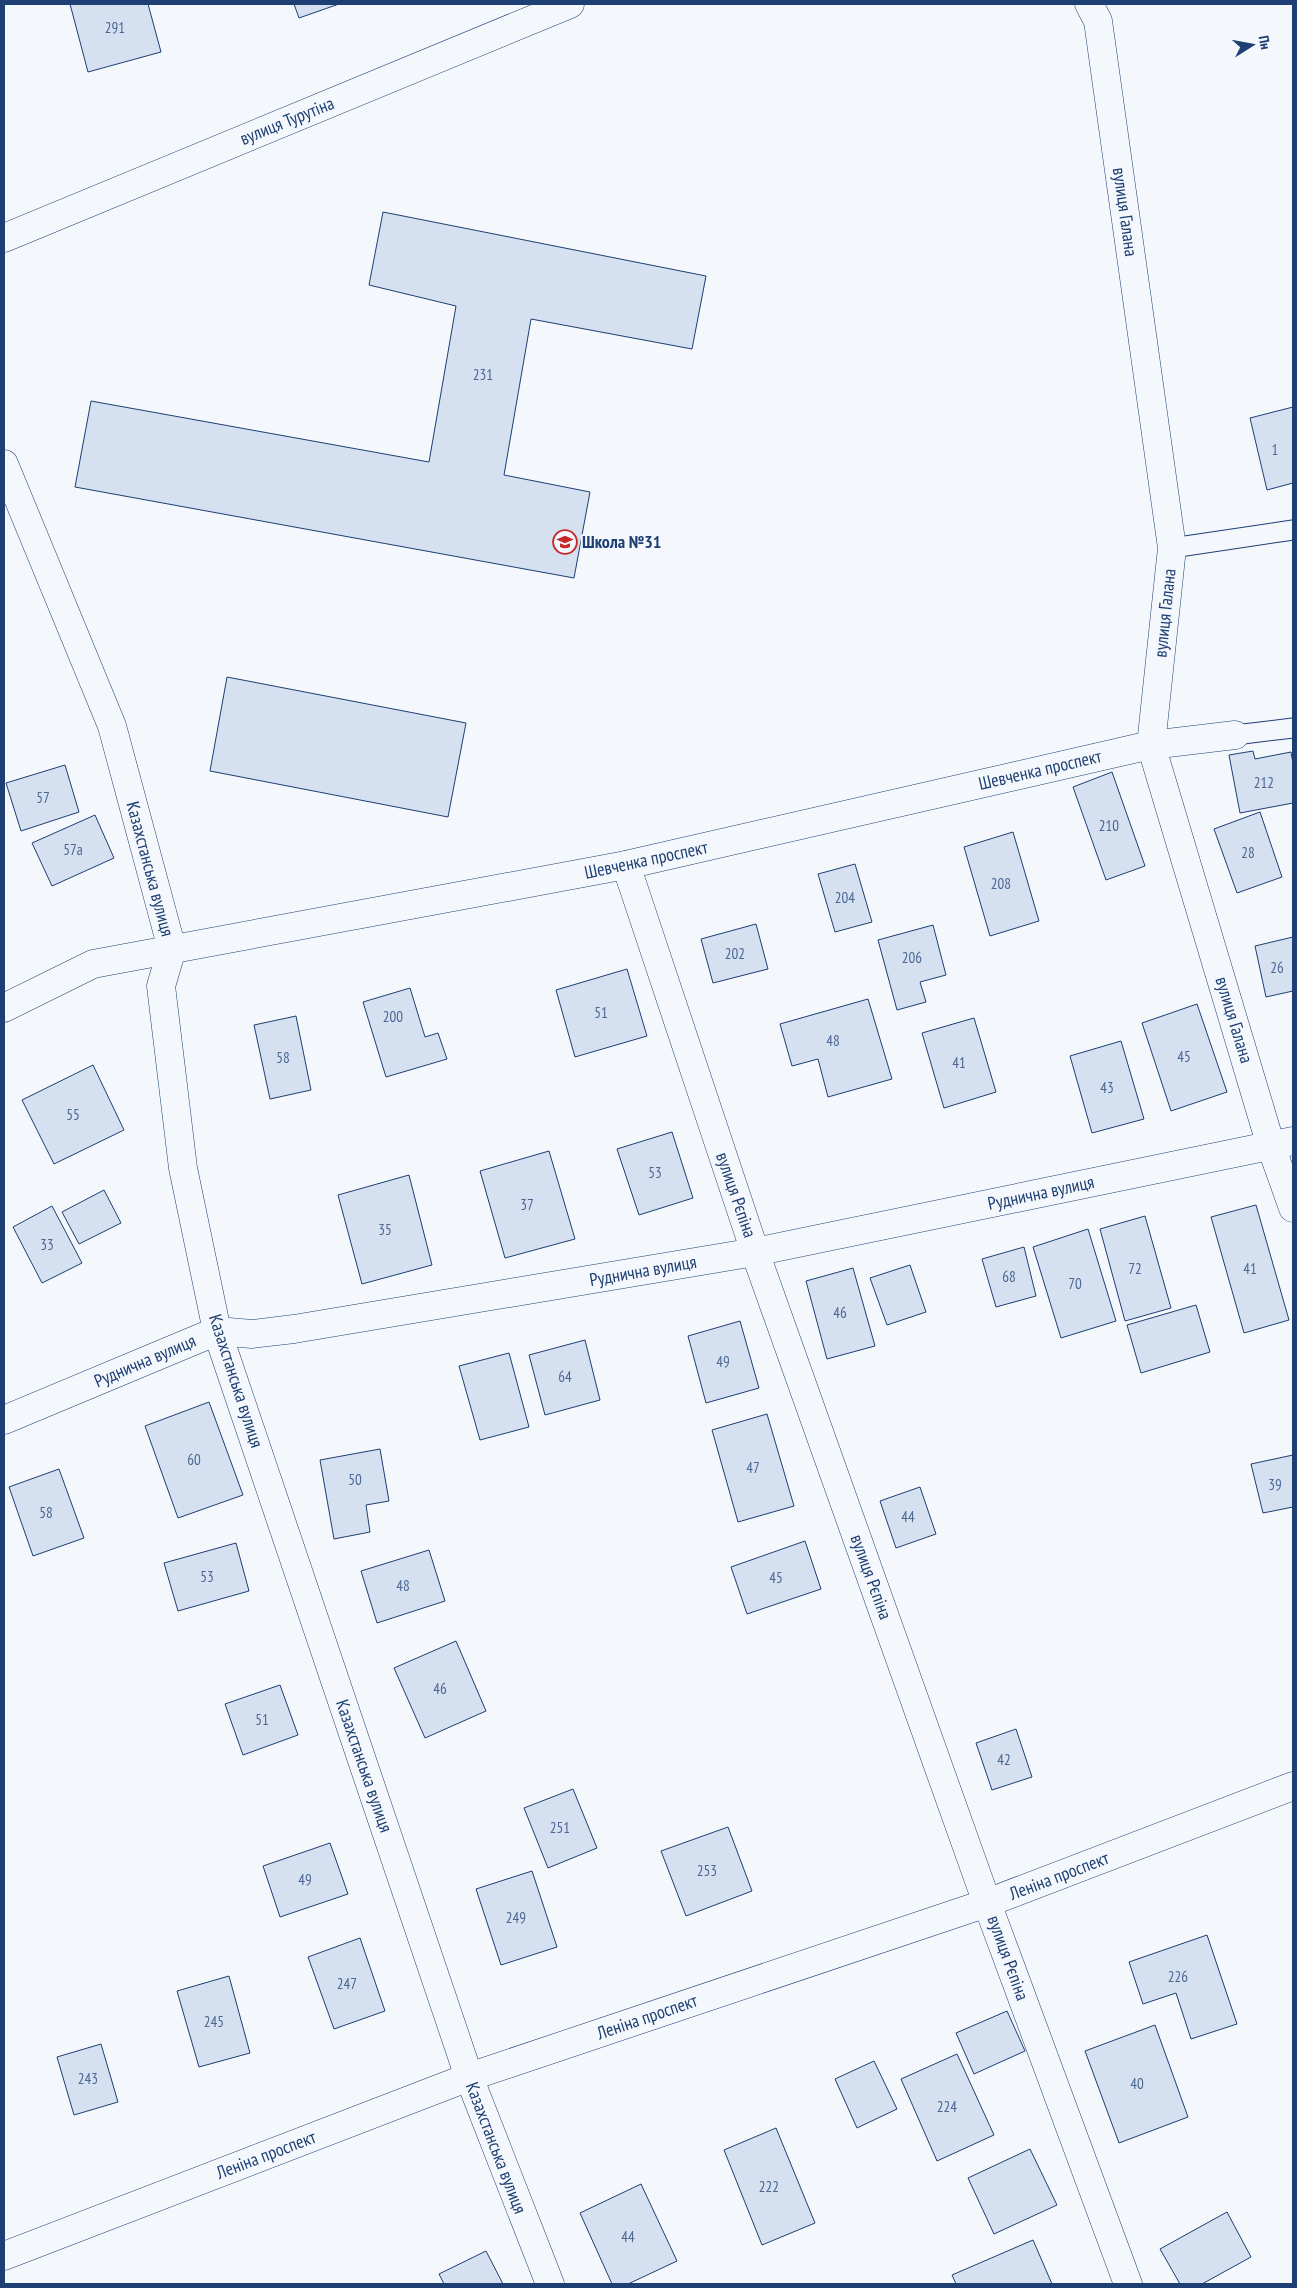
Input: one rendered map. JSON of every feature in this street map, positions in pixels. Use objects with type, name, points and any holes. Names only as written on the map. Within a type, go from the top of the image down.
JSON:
[{"type":"street","name":"вулиця Турутіна","points":[[4,238],[570,4]]},
{"type":"street","name":"вулиця Галана","points":[[1089,4],[1098,21],[1172,548],[1152,745],[1282,1143],[1293,1208]]},
{"type":"street","name":"Казахстанська вулиця","points":[[4,464],[112,726],[172,949],[161,986],[183,1168],[218,1331],[469,2077],[550,2284]]},
{"type":"street","name":"Шевченка проспект","points":[[4,1008],[93,964],[626,865],[1152,745],[1235,735]]},
{"type":"street","name":"вулиця Рєпіна","points":[[626,865],[755,1252],[987,1903],[1128,2284]]},
{"type":"street","name":"Руднична вулиця","points":[[4,1420],[218,1331],[252,1334],[294,1330],[755,1252],[1282,1143]]},
{"type":"street","name":"Леніна проспект","points":[[4,2256],[469,2077],[987,1903],[1293,1786]]},
{"type":"lane","points":[[1172,548],[1293,530]]},
{"type":"lane","name":"Шевченка проспект","points":[[1235,735],[1293,728]]},
{"type":"building","points":[[70,4],[148,4],[161,52],[88,72]]},
{"type":"building","points":[[294,4],[339,4],[299,18]]},
{"type":"building","points":[[383,212],[706,276],[692,349],[531,319],[504,475],[590,492],[574,578],[75,487],[91,401],[429,462],[456,306],[369,285]]},
{"type":"building","points":[[1293,407],[1293,483],[1267,490],[1250,418]]},
{"type":"building","points":[[227,677],[466,723],[448,817],[210,771]]},
{"type":"building","points":[[1253,751],[1255,759],[1291,752],[1293,763],[1293,803],[1240,813],[1229,755]]},
{"type":"building","points":[[65,765],[79,812],[21,831],[6,783]]},
{"type":"building","points":[[1112,772],[1145,866],[1106,880],[1073,787]]},
{"type":"building","points":[[1260,812],[1282,877],[1237,893],[1214,829]]},
{"type":"building","points":[[95,815],[114,858],[52,886],[32,843]]},
{"type":"building","points":[[1013,832],[1039,921],[990,936],[964,847]]},
{"type":"building","points":[[855,864],[872,922],[835,932],[818,874]]},
{"type":"building","points":[[756,924],[768,969],[713,983],[701,939]]},
{"type":"building","points":[[933,925],[946,975],[920,982],[926,1002],[897,1010],[878,940]]},
{"type":"building","points":[[1293,937],[1293,991],[1266,997],[1255,946]]},
{"type":"building","points":[[627,969],[647,1036],[575,1057],[556,990]]},
{"type":"building","points":[[410,988],[425,1037],[438,1033],[447,1059],[386,1077],[363,1002]]},
{"type":"building","points":[[868,999],[892,1079],[828,1097],[818,1059],[792,1066],[780,1024]]},
{"type":"building","points":[[1197,1004],[1227,1092],[1171,1111],[1142,1023]]},
{"type":"building","points":[[296,1016],[311,1090],[270,1099],[254,1025]]},
{"type":"building","points":[[974,1018],[996,1092],[944,1108],[922,1033]]},
{"type":"building","points":[[1121,1041],[1144,1119],[1092,1133],[1070,1056]]},
{"type":"building","points":[[93,1065],[124,1130],[54,1164],[22,1100]]},
{"type":"building","points":[[672,1132],[693,1198],[639,1215],[617,1149]]},
{"type":"building","points":[[549,1151],[575,1239],[505,1258],[480,1171]]},
{"type":"building","points":[[409,1175],[432,1265],[362,1284],[338,1195]]},
{"type":"building","points":[[104,1190],[121,1223],[79,1244],[62,1212]]},
{"type":"building","points":[[1256,1205],[1289,1320],[1244,1333],[1211,1217]]},
{"type":"building","points":[[52,1206],[82,1263],[42,1283],[13,1227]]},
{"type":"building","points":[[1145,1216],[1171,1308],[1125,1321],[1100,1229]]},
{"type":"building","points":[[1088,1229],[1116,1321],[1061,1338],[1033,1247]]},
{"type":"building","points":[[1024,1247],[1036,1296],[996,1307],[982,1259]]},
{"type":"building","points":[[910,1265],[926,1312],[887,1325],[870,1278]]},
{"type":"building","points":[[853,1268],[875,1346],[827,1359],[806,1281]]},
{"type":"building","points":[[1196,1305],[1210,1352],[1141,1373],[1127,1325]]},
{"type":"building","points":[[740,1321],[759,1388],[706,1403],[688,1336]]},
{"type":"building","points":[[585,1340],[600,1400],[545,1415],[529,1355]]},
{"type":"building","points":[[509,1353],[529,1427],[480,1440],[459,1366]]},
{"type":"building","points":[[209,1402],[243,1495],[178,1518],[145,1426]]},
{"type":"building","points":[[767,1414],[794,1506],[738,1522],[712,1430]]},
{"type":"building","points":[[380,1449],[389,1501],[366,1505],[370,1532],[334,1539],[320,1460]]},
{"type":"building","points":[[1293,1455],[1293,1507],[1263,1513],[1251,1464]]},
{"type":"building","points":[[59,1469],[84,1538],[33,1556],[9,1487]]},
{"type":"building","points":[[920,1487],[936,1534],[896,1548],[880,1501]]},
{"type":"building","points":[[805,1541],[821,1589],[747,1614],[731,1567]]},
{"type":"building","points":[[236,1543],[249,1591],[178,1611],[164,1563]]},
{"type":"building","points":[[429,1550],[445,1601],[377,1623],[361,1571]]},
{"type":"building","points":[[456,1641],[486,1711],[425,1738],[394,1668]]},
{"type":"building","points":[[280,1685],[298,1735],[243,1755],[225,1704]]},
{"type":"building","points":[[1016,1729],[1032,1777],[992,1790],[976,1743]]},
{"type":"building","points":[[573,1789],[597,1848],[548,1868],[524,1808]]},
{"type":"building","points":[[728,1827],[752,1891],[686,1916],[661,1851]]},
{"type":"building","points":[[330,1843],[348,1894],[280,1917],[263,1866]]},
{"type":"building","points":[[532,1871],[557,1947],[501,1965],[476,1889]]},
{"type":"building","points":[[1207,1935],[1237,2024],[1191,2039],[1176,1993],[1143,2004],[1129,1962]]},
{"type":"building","points":[[360,1938],[385,2011],[334,2029],[308,1957]]},
{"type":"building","points":[[229,1976],[250,2053],[199,2067],[177,1991]]},
{"type":"building","points":[[1007,2011],[1025,2051],[974,2074],[956,2033]]},
{"type":"building","points":[[1155,2025],[1188,2117],[1119,2143],[1085,2051]]},
{"type":"building","points":[[101,2044],[118,2102],[74,2115],[57,2057]]},
{"type":"building","points":[[957,2054],[994,2135],[937,2161],[901,2079]]},
{"type":"building","points":[[874,2061],[897,2109],[857,2128],[835,2079]]},
{"type":"building","points":[[776,2128],[815,2223],[762,2245],[724,2150]]},
{"type":"building","points":[[1030,2149],[1057,2205],[994,2234],[968,2178]]},
{"type":"building","points":[[641,2184],[677,2261],[628,2284],[612,2284],[580,2213]]},
{"type":"building","points":[[1227,2212],[1251,2257],[1202,2284],[1180,2284],[1160,2249]]},
{"type":"building","points":[[1033,2240],[1052,2284],[956,2284],[952,2275]]},
{"type":"building","points":[[486,2251],[503,2284],[444,2284],[439,2274]]},
{"type":"place","name":"Школа №31","points":[[565,542]]}]
